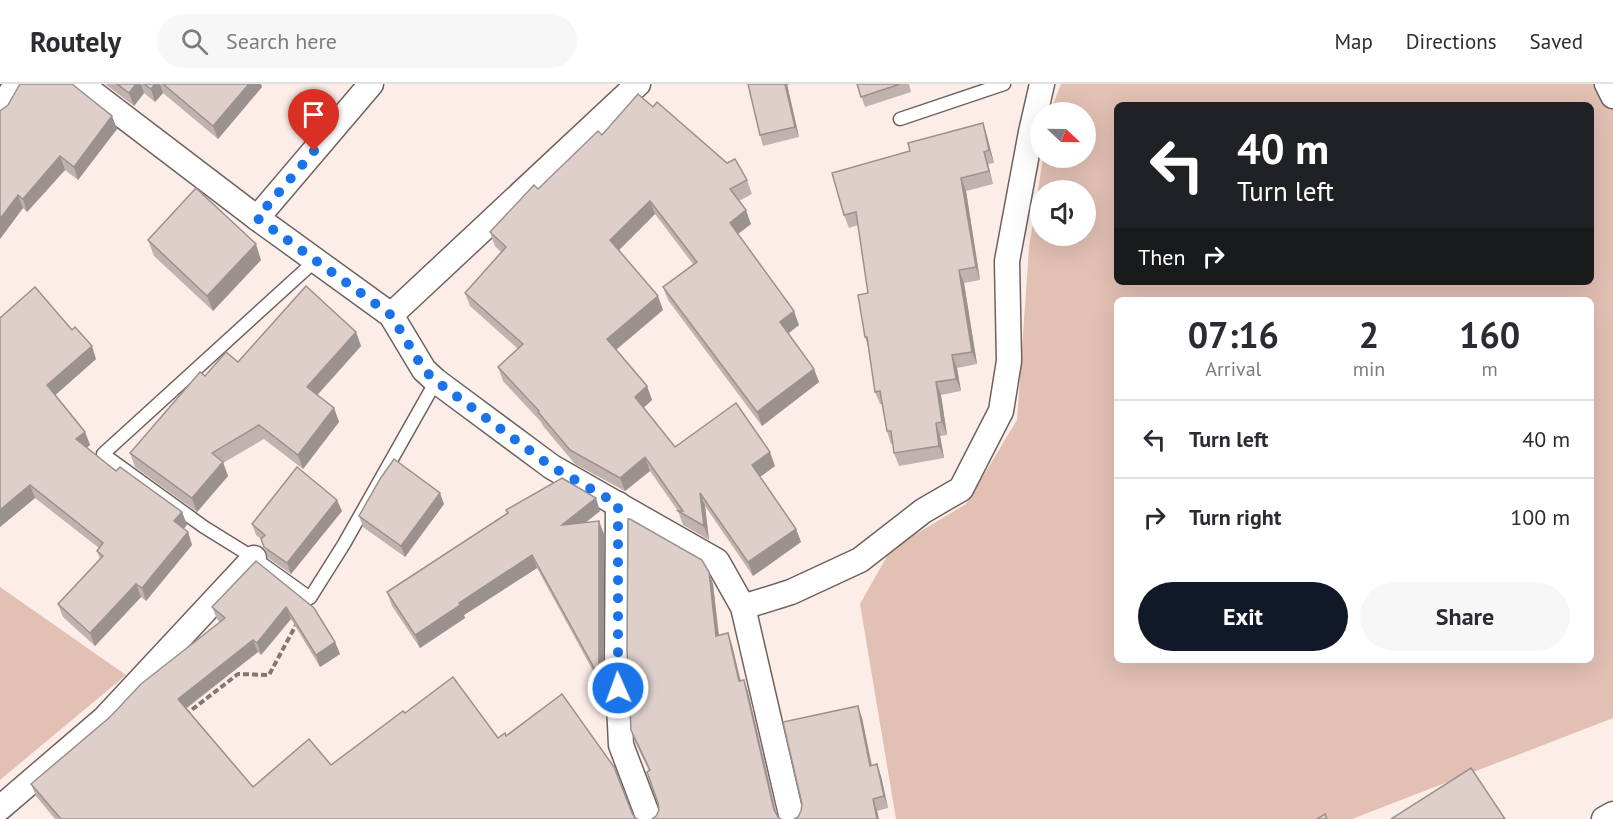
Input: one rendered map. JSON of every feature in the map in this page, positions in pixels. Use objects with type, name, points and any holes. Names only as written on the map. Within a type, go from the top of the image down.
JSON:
[{"type":"street","points":[[0,111],[16,84]]},
{"type":"street","points":[[81,84],[257,218],[391,315],[424,370],[436,381],[552,467],[717,561],[743,607],[792,819]]},
{"type":"street","points":[[257,218],[371,84]]},
{"type":"street","points":[[391,315],[638,84]]},
{"type":"street","points":[[743,607],[791,592],[860,560],[922,511],[961,489],[1001,411],[1009,361],[1007,261],[1042,84]]},
{"type":"street","points":[[1607,84],[1613,96]]},
{"type":"street","points":[[618,504],[617,662],[621,745],[649,819]]},
{"type":"street","points":[[0,808],[105,718],[254,558]]},
{"type":"street","points":[[1604,819],[1613,814]]},
{"type":"lane","points":[[900,119],[1004,84]]},
{"type":"lane","points":[[316,260],[104,453],[204,527],[254,558],[310,598],[344,544],[436,381]]},
{"type":"path","points":[[185,716],[238,674],[269,675],[310,598]]},
{"type":"shaded area","points":[[1061,84],[1613,84],[1613,718],[1352,819],[896,819],[860,604],[891,549],[966,504],[1017,420],[1030,242],[1030,246],[1096,246],[1096,180],[1040,180],[1041,168],[1096,168],[1096,102],[1054,102]]},
{"type":"shaded area","points":[[0,587],[126,675],[0,780]]},
{"type":"building","points":[[20,84],[72,84],[112,116],[74,167],[60,156],[23,199],[18,195],[0,219],[0,111],[8,105]]},
{"type":"building","points":[[117,84],[136,84],[129,93]]},
{"type":"building","points":[[144,84],[155,84],[151,89]]},
{"type":"building","points":[[163,84],[249,84],[213,126]]},
{"type":"building","points":[[748,84],[785,84],[795,127],[760,135]]},
{"type":"building","points":[[857,84],[900,84],[861,97]]},
{"type":"building","points":[[638,94],[653,107],[657,102],[727,163],[735,159],[747,180],[730,189],[746,210],[730,223],[794,311],[780,322],[814,369],[757,412],[663,287],[697,262],[650,201],[610,240],[658,296],[607,339],[647,386],[635,397],[675,447],[736,403],[770,452],[752,465],[796,529],[748,562],[700,493],[704,526],[678,511],[683,511],[645,457],[620,478],[570,450],[539,411],[498,367],[523,344],[465,293],[506,247],[490,232],[534,185],[538,189],[598,131],[602,135]]},
{"type":"building","points":[[983,123],[989,150],[984,152],[989,171],[961,178],[976,267],[959,270],[972,352],[952,355],[956,379],[936,382],[942,422],[936,423],[939,446],[894,453],[891,431],[887,431],[880,391],[875,392],[858,295],[868,293],[856,212],[844,215],[832,173],[910,151],[908,143]]},
{"type":"building","points":[[196,188],[256,244],[207,296],[148,240]]},
{"type":"building","points":[[306,286],[356,332],[307,387],[334,408],[298,455],[259,425],[212,453],[223,462],[192,498],[130,453],[200,372],[205,376],[226,352],[238,362]]},
{"type":"building","points":[[35,287],[72,330],[75,327],[92,346],[47,385],[85,432],[76,439],[116,471],[120,467],[182,512],[174,521],[188,532],[142,588],[136,584],[90,633],[58,604],[103,556],[97,551],[103,543],[30,485],[0,510],[0,318]]},
{"type":"building","points":[[394,459],[440,493],[401,546],[359,516]]},
{"type":"building","points":[[297,467],[337,500],[287,563],[264,547],[261,539],[265,535],[252,524]]},
{"type":"building","points":[[562,478],[596,498],[562,525],[599,521],[599,677],[532,555],[415,635],[387,592],[508,513],[506,510]]},
{"type":"building","points":[[628,519],[702,560],[709,572],[716,636],[728,633],[739,681],[744,680],[774,810],[781,819],[652,819],[659,810],[658,803],[647,772],[650,770],[631,730],[627,650]]},
{"type":"building","points":[[256,561],[314,608],[335,642],[316,655],[286,607],[257,643],[253,640],[178,699],[253,787],[309,739],[331,765],[453,677],[498,738],[505,733],[506,736],[562,694],[614,767],[632,813],[638,819],[61,819],[31,784],[110,717],[141,684],[225,618],[212,607]]},
{"type":"building","points":[[858,706],[870,766],[877,764],[884,796],[873,799],[877,819],[794,819],[798,817],[802,804],[783,722]]},
{"type":"building","points":[[1471,768],[1505,819],[1391,819]]},
{"type":"building","points":[[1325,814],[1327,819],[1317,819]]},
{"type":"route","points":[[314,151],[257,218],[391,315],[424,370],[436,381],[552,467],[618,504],[618,688]]}]
